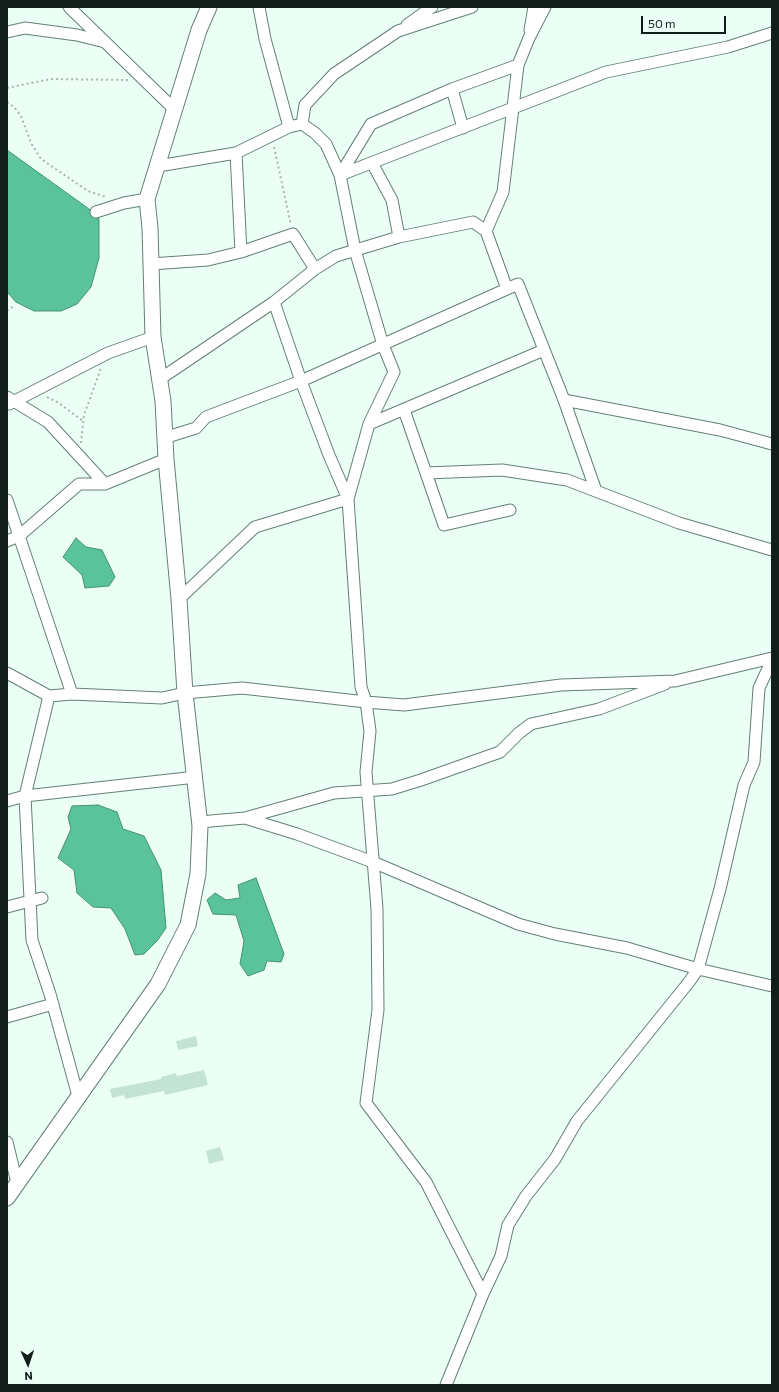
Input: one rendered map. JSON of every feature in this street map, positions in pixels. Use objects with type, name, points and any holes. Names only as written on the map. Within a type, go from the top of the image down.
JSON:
[{"type":"street","points":[[70,7],[174,109]]},
{"type":"street","points":[[7,1198],[158,984],[188,925],[198,874],[200,822],[196,777],[185,693],[179,599],[160,379],[153,337],[147,199],[199,30],[209,7]]},
{"type":"street","points":[[259,7],[265,39],[289,127]]},
{"type":"street","points":[[302,124],[306,105],[334,74],[432,7]]},
{"type":"street","points":[[398,31],[472,7]]},
{"type":"street","points":[[529,38],[534,7]]},
{"type":"street","points":[[486,231],[503,192],[518,65],[529,38],[545,7]]},
{"type":"street","points":[[7,32],[25,28],[77,35],[105,42]]},
{"type":"street","points":[[340,175],[606,72],[728,47],[772,33]]},
{"type":"street","points":[[340,175],[371,124],[452,89],[518,65]]},
{"type":"street","points":[[452,89],[463,128]]},
{"type":"street","points":[[158,166],[236,153],[272,137],[289,127],[302,124],[315,133],[326,144],[340,175],[355,250],[383,345],[394,372],[369,424],[348,499],[360,679],[366,702],[370,731],[366,772],[377,909],[378,1010],[366,1103],[426,1182],[483,1294]]},
{"type":"street","points":[[236,153],[241,252]]},
{"type":"street","points":[[372,163],[392,200],[399,237]]},
{"type":"street","points":[[96,212],[124,203],[147,199]]},
{"type":"street","points":[[160,379],[274,302],[315,269],[336,256],[399,237],[473,222],[486,231],[507,289]]},
{"type":"street","points":[[151,264],[208,260],[241,252],[293,234],[315,269]]},
{"type":"street","points":[[164,438],[196,428],[206,417],[301,381],[518,284],[564,400],[596,491]]},
{"type":"street","points":[[274,302],[301,381],[329,455],[348,499]]},
{"type":"street","points":[[9,401],[108,353],[153,337]]},
{"type":"street","points":[[369,424],[544,350]]},
{"type":"street","points":[[564,400],[720,430],[772,444]]},
{"type":"street","points":[[9,401],[48,422],[105,484]]},
{"type":"street","points":[[404,410],[444,525],[510,510]]},
{"type":"street","points":[[7,541],[19,536],[79,484],[105,484],[166,459]]},
{"type":"street","points":[[426,473],[509,471],[567,480],[679,524],[772,550]]},
{"type":"street","points":[[179,599],[255,527],[348,499]]},
{"type":"street","points":[[7,500],[72,694]]},
{"type":"street","points":[[200,822],[245,818],[334,793],[368,792],[392,789],[476,762],[500,752],[519,733],[531,724],[599,709],[675,681],[772,659]]},
{"type":"street","points":[[446,1385],[483,1294],[501,1256],[508,1225],[526,1196],[555,1159],[577,1121],[677,998],[698,969],[722,882],[744,785],[754,762],[759,688],[772,659]]},
{"type":"street","points":[[7,673],[49,696],[72,694],[162,698],[185,693],[242,688],[404,705],[561,685],[675,681]]},
{"type":"street","points":[[49,696],[25,796],[32,940],[53,1004],[78,1096]]},
{"type":"street","points":[[7,801],[25,796],[196,777]]},
{"type":"street","points":[[245,818],[297,834],[373,862],[518,924],[555,934],[627,948],[698,969],[772,986]]},
{"type":"street","points":[[7,907],[42,898]]},
{"type":"street","points":[[7,1017],[53,1004]]},
{"type":"street","points":[[7,1142],[17,1183]]},
{"type":"path","points":[[7,88],[51,79],[144,80]]},
{"type":"path","points":[[7,102],[15,108],[21,116],[31,143],[41,159],[88,191],[124,203]]},
{"type":"path","points":[[272,137],[293,234]]},
{"type":"path","points":[[7,311],[15,305]]},
{"type":"path","points":[[80,457],[83,420],[90,394],[108,353]]},
{"type":"path","points":[[34,390],[59,403],[83,420]]},
{"type":"shaded area","points":[[7,150],[89,209],[99,219],[99,258],[91,287],[77,304],[61,311],[34,311],[16,302],[7,292]]},
{"type":"shaded area","points":[[76,538],[86,547],[102,550],[115,577],[109,586],[85,588],[82,575],[63,557]]},
{"type":"shaded area","points":[[98,805],[117,812],[123,829],[144,836],[161,870],[166,928],[157,941],[144,954],[135,955],[125,929],[111,908],[93,907],[77,893],[74,870],[58,858],[71,829],[68,817],[72,806]]},
{"type":"shaded area","points":[[256,878],[284,954],[281,962],[267,961],[264,970],[248,976],[240,964],[244,941],[236,915],[213,914],[207,900],[215,893],[226,900],[240,898],[238,885]]},
{"type":"building","points":[[196,1036],[198,1046],[178,1050],[176,1041]]},
{"type":"building","points":[[204,1070],[208,1085],[165,1095],[164,1091],[125,1099],[124,1095],[112,1098],[110,1089],[161,1079],[161,1077],[176,1073],[177,1076]]},
{"type":"building","points":[[220,1147],[224,1160],[209,1164],[206,1151]]}]
